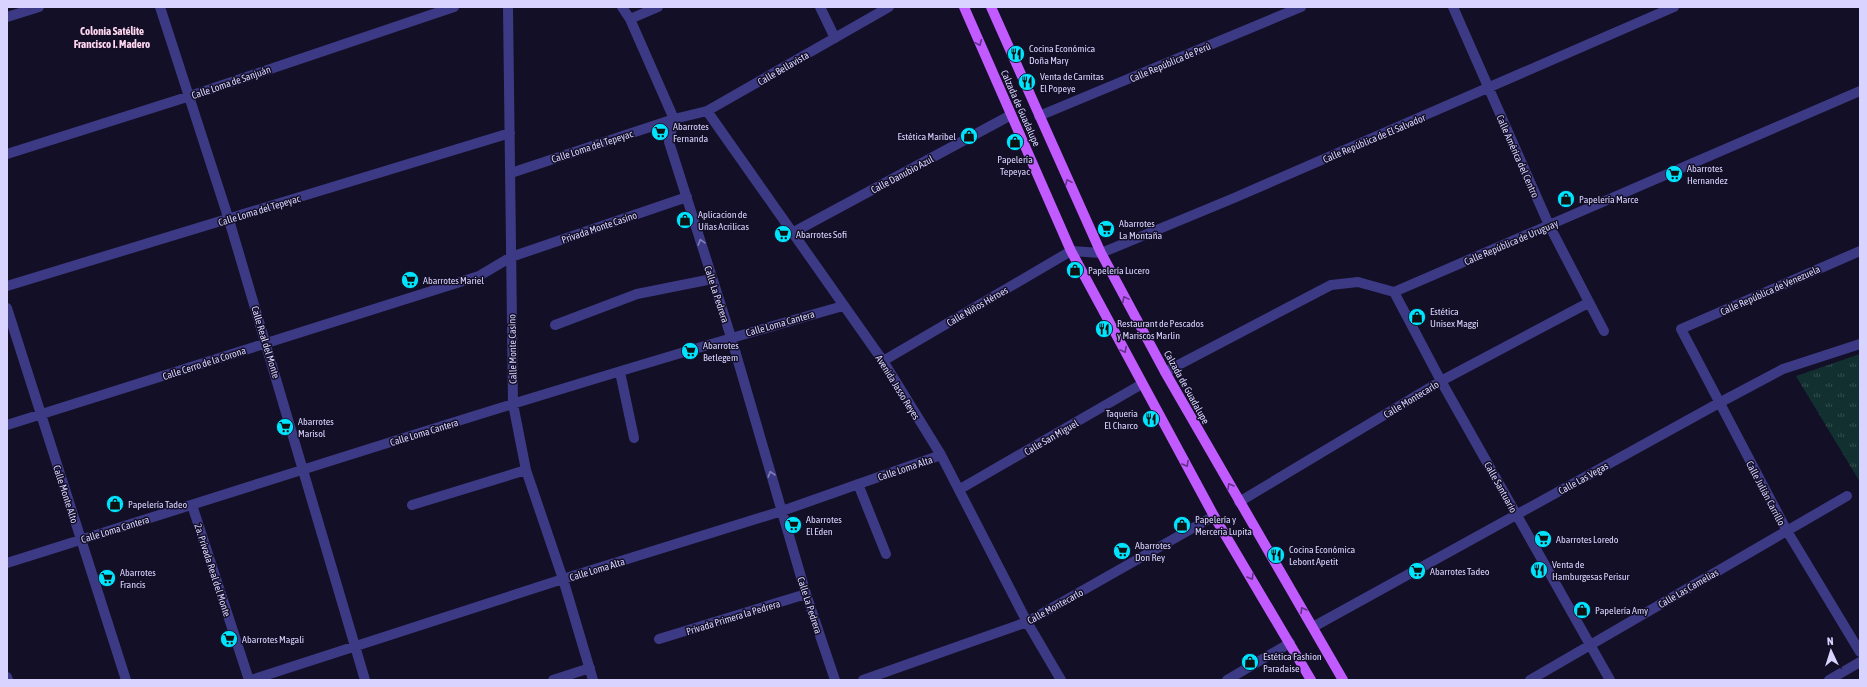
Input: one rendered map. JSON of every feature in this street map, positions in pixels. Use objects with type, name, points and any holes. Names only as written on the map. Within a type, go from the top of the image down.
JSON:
[{"type":"main road","name":"Calzada de Guadalupe","points":[[964,7],[1071,252],[1214,516],[1312,680]]},
{"type":"main road","name":"Calzada de Guadalupe","points":[[991,7],[1100,253],[1165,372],[1343,680]]},
{"type":"street","points":[[7,17],[39,7]]},
{"type":"street","name":"Calle Real del Monte","points":[[160,7],[187,97],[229,220],[304,469],[365,680]]},
{"type":"street","name":"Calle Loma de Sanjuán","points":[[7,154],[187,97],[454,7]]},
{"type":"street","name":"Calle Monte Casino","points":[[508,7],[513,404],[526,470],[563,579],[593,680]]},
{"type":"street","points":[[622,7],[630,19],[674,119]]},
{"type":"street","points":[[630,19],[658,7]]},
{"type":"street","points":[[820,7],[835,38]]},
{"type":"street","name":"Calle Bellavista","points":[[674,119],[708,111],[890,7]]},
{"type":"street","name":"Calle República de Perú","points":[[1039,116],[1301,7]]},
{"type":"street","name":"Calle América del Centro","points":[[1453,7],[1549,225],[1604,332]]},
{"type":"street","name":"Calle República de El Salvador","points":[[1071,252],[1100,253],[1234,198],[1674,7]]},
{"type":"street","name":"Calle República de Uruguay","points":[[1394,292],[1860,91]]},
{"type":"street","name":"Avenida Jasso Reyes","points":[[708,111],[883,362],[960,489],[1027,622],[1061,680]]},
{"type":"street","name":"Calle Danubio Azul","points":[[792,233],[1011,115]]},
{"type":"street","name":"Calle Loma del Tepeyac","points":[[511,173],[674,119]]},
{"type":"street","name":"Calle La Pedrera","points":[[674,119],[668,142],[731,337],[806,594],[835,680]]},
{"type":"street","name":"Calle Loma del Tepeyac","points":[[7,286],[229,220],[510,133]]},
{"type":"street","name":"Privada Monte Casino","points":[[511,257],[687,197]]},
{"type":"street","name":"Calle República de Venezuela","points":[[1681,329],[1860,251]]},
{"type":"street","name":"Calle Niños Héroes","points":[[883,362],[1071,252]]},
{"type":"street","name":"Calle Cerro de la Corona","points":[[7,425],[479,276],[511,257]]},
{"type":"street","points":[[555,325],[637,294],[712,279]]},
{"type":"street","points":[[1165,372],[1331,285],[1358,282],[1394,292]]},
{"type":"street","name":"Calle Santuario","points":[[1394,292],[1441,381],[1610,680]]},
{"type":"street","name":"Calle Montecarlo","points":[[1239,502],[1441,381],[1588,303]]},
{"type":"street","name":"Calle Loma Cantera","points":[[7,563],[513,404],[731,337],[843,306]]},
{"type":"street","name":"Calle Monte Alto","points":[[7,308],[126,680]]},
{"type":"street","name":"Calle Julián Carrillo","points":[[1681,329],[1718,403],[1787,531],[1860,652]]},
{"type":"street","name":"Calle Las Vegas","points":[[1313,627],[1718,403],[1783,370],[1860,344]]},
{"type":"street","points":[[620,372],[634,438]]},
{"type":"street","name":"Calle San Miguel","points":[[960,489],[1142,384]]},
{"type":"street","name":"Calle Loma Alta","points":[[250,680],[563,579],[782,511],[941,456]]},
{"type":"street","points":[[412,505],[526,470]]},
{"type":"street","points":[[858,484],[886,554]]},
{"type":"street","name":"Calle Las Camelias","points":[[1530,680],[1847,496]]},
{"type":"street","name":"2a. Privada Real del Monte","points":[[192,505],[250,680]]},
{"type":"street","name":"Calle Montecarlo","points":[[863,680],[1027,622],[1214,516]]},
{"type":"street","name":"Privada Primera la Pedrera","points":[[659,639],[806,594]]},
{"type":"street","points":[[1227,680],[1290,643]]},
{"type":"street","points":[[1829,680],[1860,662]]},
{"type":"street","points":[[553,680],[590,668]]},
{"type":"green space","points":[[1860,354],[1860,482],[1796,376]]},
{"type":"place","name":"Cocina Económica Doña Mary","points":[[1016,54]]},
{"type":"place","name":"Venta de Carnitas El Popeye","points":[[1027,82]]},
{"type":"place","name":"Abarrotes Fernanda","points":[[660,132]]},
{"type":"place","name":"Estética Maribel","points":[[969,136]]},
{"type":"place","name":"Papelería Tepeyac","points":[[1015,142]]},
{"type":"place","name":"Abarrotes Hernandez","points":[[1674,174]]},
{"type":"place","name":"Papelería Marce","points":[[1566,199]]},
{"type":"place","name":"Aplicacion de Uñas Acrilicas","points":[[685,220]]},
{"type":"place","name":"Abarrotes La Montaña","points":[[1106,229]]},
{"type":"place","name":"Abarrotes Sofi","points":[[783,234]]},
{"type":"place","name":"Papelería Lucero","points":[[1075,270]]},
{"type":"place","name":"Abarrotes Mariel","points":[[410,280]]},
{"type":"place","name":"Estética Unisex Maggi","points":[[1417,317]]},
{"type":"place","name":"Restaurant de Pescados y Mariscos Marlin","points":[[1104,329]]},
{"type":"place","name":"Abarrotes Betlegem","points":[[690,351]]},
{"type":"place","name":"Taqueria El Charco","points":[[1151,419]]},
{"type":"place","name":"Abarrotes Marisol","points":[[285,427]]},
{"type":"place","name":"Papelería Tadeo","points":[[115,504]]},
{"type":"place","name":"Abarrotes El Eden","points":[[793,525]]},
{"type":"place","name":"Papelería y Merceria Lupita","points":[[1182,525]]},
{"type":"place","name":"Abarrotes Loredo","points":[[1543,539]]},
{"type":"place","name":"Abarrotes Don Rey","points":[[1122,551]]},
{"type":"place","name":"Cocina Económica Lebont Apetit","points":[[1276,555]]},
{"type":"place","name":"Venta de Hamburgesas Perisur","points":[[1539,570]]},
{"type":"place","name":"Abarrotes Tadeo","points":[[1417,571]]},
{"type":"place","name":"Abarrotes Francis","points":[[107,578]]},
{"type":"place","name":"Papelería Amy","points":[[1582,610]]},
{"type":"place","name":"Abarrotes Magali","points":[[229,639]]},
{"type":"place","name":"Estética Fashion Paradaise","points":[[1250,662]]},
{"type":"district","name":"Colonia Satélite Francisco I. Madero","points":[[112,37]]}]
